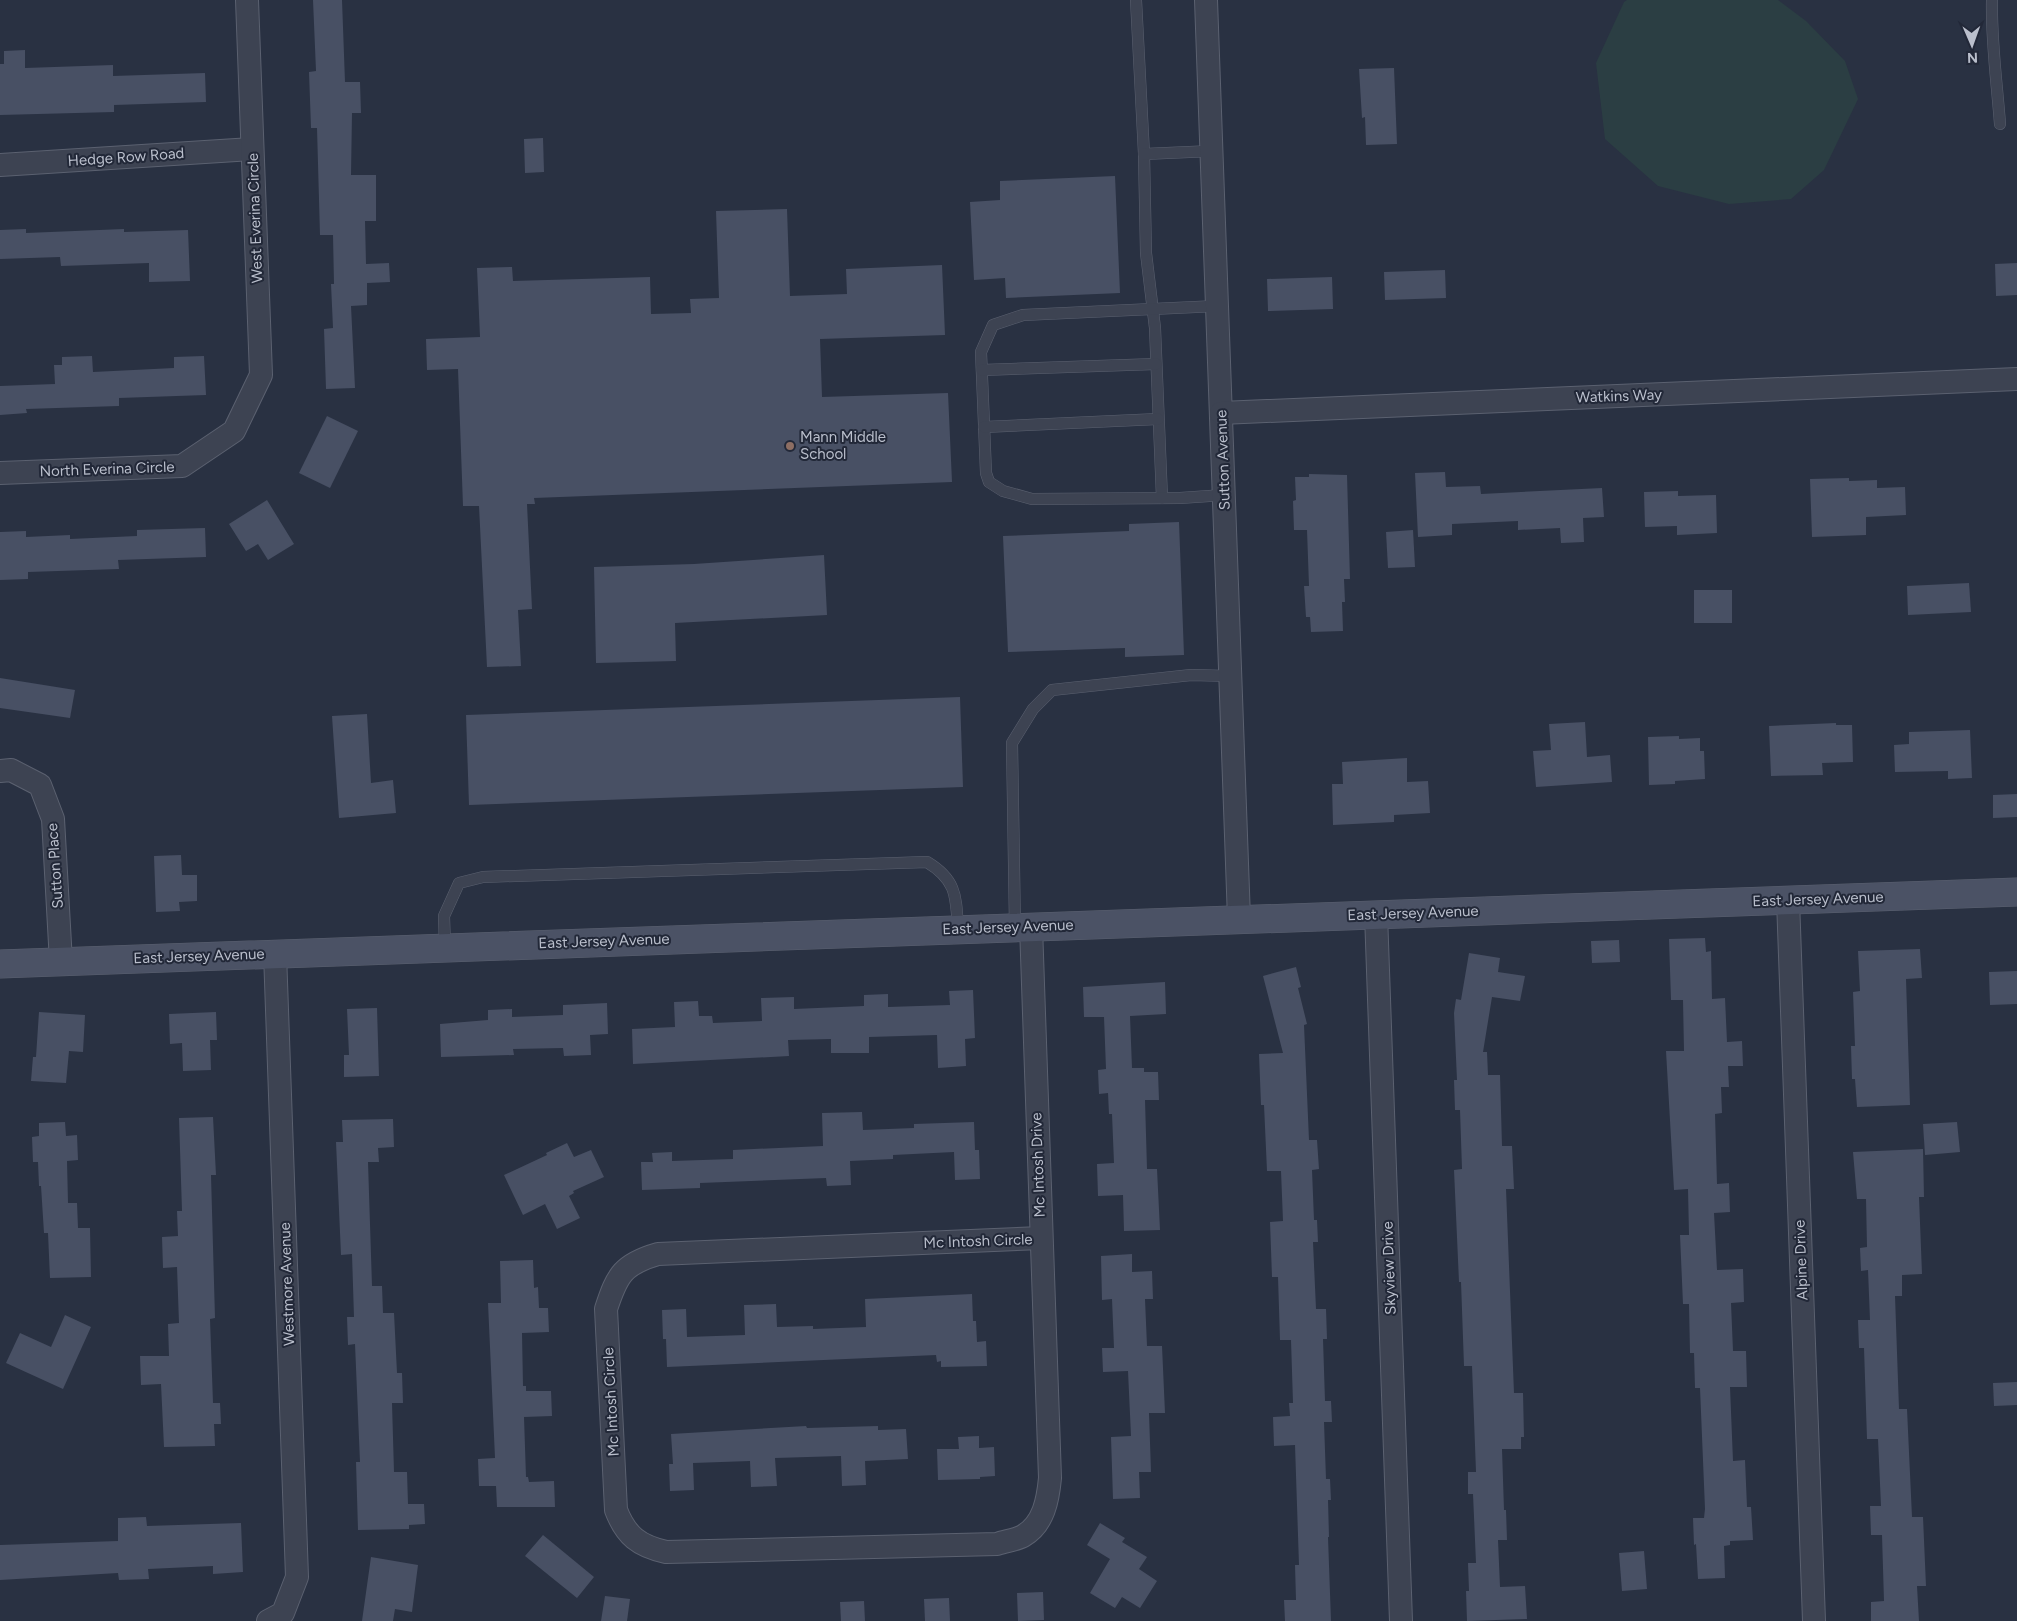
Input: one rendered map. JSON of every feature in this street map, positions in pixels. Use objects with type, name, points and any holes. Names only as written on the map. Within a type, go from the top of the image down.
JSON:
[{"type":"street","name":"West Everina Circle","points":[[234,430],[262,375],[252,149],[248,0]]},
{"type":"street","name":"Sutton Avenue","points":[[1206,0],[1239,919]]},
{"type":"street","name":"Hedge Row Road","points":[[0,165],[252,149]]},
{"type":"street","name":"Watkins Way","points":[[1221,413],[2017,379]]},
{"type":"street","name":"North Everina Circle","points":[[0,473],[182,466],[234,430]]},
{"type":"street","name":"Sutton Place","points":[[0,771],[11,770],[40,785],[53,819],[61,962]]},
{"type":"street","name":"East Jersey Avenue","points":[[0,964],[2017,892]]},
{"type":"street","name":"Alpine Drive","points":[[1788,900],[1814,1621]]},
{"type":"street","name":"Skyview Drive","points":[[1376,914],[1401,1621]]},
{"type":"street","name":"Mc Intosh Drive","points":[[1023,927],[1041,1238],[1050,1478],[1048,1503],[1038,1522]]},
{"type":"street","name":"Westmore Avenue","points":[[275,953],[298,1577],[276,1617]]},
{"type":"street","name":"Mc Intosh Circle","points":[[1038,1522],[1023,1536],[996,1544],[666,1552],[649,1549],[634,1539],[622,1526],[616,1510],[606,1309],[613,1288],[623,1271],[638,1260],[658,1254],[1041,1238]]},
{"type":"lane","points":[[1136,0],[1144,154],[1146,254],[1151,308],[1155,328],[1162,498]]},
{"type":"lane","points":[[1992,0],[1991,30],[1996,56],[2000,124]]},
{"type":"lane","points":[[1144,154],[1212,151]]},
{"type":"lane","points":[[1217,306],[1023,315],[994,325],[981,352],[986,473],[989,482],[1003,491],[1032,499],[1162,498],[1224,495]]},
{"type":"lane","points":[[982,370],[1156,364]]},
{"type":"lane","points":[[984,427],[1158,419]]},
{"type":"lane","points":[[1023,927],[1012,743],[1033,709],[1052,690],[1191,675],[1230,676]]},
{"type":"lane","points":[[445,947],[444,916],[459,883],[483,877],[927,862],[940,870],[955,892],[958,929]]},
{"type":"green space","points":[[1627,0],[1778,0],[1806,21],[1845,61],[1858,99],[1824,170],[1791,199],[1729,204],[1658,186],[1605,139],[1596,63],[1624,2]]},
{"type":"building","points":[[313,0],[342,0],[345,82],[360,82],[361,113],[352,113],[351,175],[376,175],[376,221],[365,221],[366,264],[389,263],[390,282],[367,283],[367,305],[351,306],[355,388],[326,389],[324,329],[333,328],[331,284],[334,284],[333,235],[320,235],[317,128],[311,128],[309,72],[316,71]]},
{"type":"building","points":[[25,50],[25,68],[113,65],[113,76],[205,73],[206,102],[114,105],[114,112],[0,115],[0,64],[4,64],[4,51]]},
{"type":"building","points":[[1394,68],[1397,144],[1366,145],[1365,117],[1362,118],[1359,69]]},
{"type":"building","points":[[543,138],[544,172],[525,173],[524,139]]},
{"type":"building","points":[[1115,176],[1120,293],[1006,298],[1005,278],[974,280],[970,202],[1000,200],[1000,181]]},
{"type":"building","points":[[787,209],[790,296],[847,294],[846,269],[942,265],[945,335],[820,339],[822,397],[948,393],[952,482],[534,498],[535,504],[527,504],[532,609],[518,610],[521,666],[487,667],[479,506],[463,506],[458,369],[427,370],[426,339],[480,337],[477,268],[512,267],[513,281],[650,277],[651,314],[691,313],[690,299],[719,298],[716,211]]},
{"type":"building","points":[[26,229],[26,233],[124,229],[124,232],[188,230],[190,281],[149,282],[149,263],[61,266],[60,257],[0,259],[0,230]]},
{"type":"building","points":[[2017,263],[2017,295],[1996,296],[1995,264]]},
{"type":"building","points":[[1445,270],[1446,298],[1385,300],[1384,272]]},
{"type":"building","points":[[1332,277],[1333,309],[1268,311],[1267,279]]},
{"type":"building","points":[[92,356],[93,372],[174,368],[174,357],[204,356],[206,395],[119,398],[119,406],[26,409],[27,413],[0,415],[0,386],[55,384],[54,365],[62,365],[62,357]]},
{"type":"building","points":[[327,416],[358,431],[330,488],[299,473]]},
{"type":"building","points":[[1445,472],[1446,487],[1480,486],[1481,494],[1602,488],[1604,517],[1583,518],[1584,542],[1561,543],[1560,528],[1518,530],[1518,521],[1452,524],[1452,535],[1418,537],[1415,473]]},
{"type":"building","points":[[1309,474],[1347,475],[1350,579],[1344,579],[1345,602],[1342,602],[1343,631],[1311,632],[1310,617],[1306,617],[1304,586],[1309,586],[1307,530],[1294,530],[1293,501],[1296,500],[1295,477],[1309,477]]},
{"type":"building","points":[[1849,478],[1849,481],[1877,480],[1877,488],[1905,487],[1906,515],[1866,517],[1866,535],[1812,537],[1810,479]]},
{"type":"building","points":[[1678,491],[1678,496],[1716,495],[1717,533],[1677,535],[1677,526],[1645,527],[1644,492]]},
{"type":"building","points":[[267,500],[294,544],[268,560],[258,544],[246,551],[229,524]]},
{"type":"building","points":[[1179,522],[1184,655],[1125,657],[1125,648],[1008,652],[1003,536],[1129,531],[1129,524]]},
{"type":"building","points":[[205,528],[206,557],[118,560],[119,569],[28,572],[28,579],[0,580],[0,532],[26,531],[26,537],[70,535],[70,539],[137,536],[137,530]]},
{"type":"building","points":[[1413,530],[1415,567],[1388,568],[1386,532]]},
{"type":"building","points":[[824,555],[827,615],[675,623],[676,661],[596,663],[594,567],[694,564]]},
{"type":"building","points":[[1969,583],[1971,612],[1908,615],[1907,586]]},
{"type":"building","points":[[1694,590],[1732,590],[1732,623],[1694,623]]},
{"type":"building","points":[[0,678],[75,690],[70,718],[0,708]]},
{"type":"building","points":[[960,697],[963,787],[469,805],[466,715]]},
{"type":"building","points":[[367,714],[371,783],[393,780],[396,813],[339,818],[332,716]]},
{"type":"building","points":[[1585,722],[1587,757],[1610,755],[1612,782],[1536,787],[1533,751],[1551,750],[1549,724]]},
{"type":"building","points":[[1836,723],[1836,725],[1852,725],[1853,762],[1822,763],[1823,775],[1771,776],[1769,726]]},
{"type":"building","points":[[1970,730],[1972,778],[1948,779],[1948,771],[1895,772],[1894,745],[1909,744],[1909,732]]},
{"type":"building","points":[[1679,736],[1679,739],[1700,738],[1700,751],[1704,751],[1705,779],[1675,781],[1675,784],[1649,785],[1648,737]]},
{"type":"building","points":[[1407,758],[1407,782],[1428,781],[1430,813],[1394,815],[1394,822],[1333,825],[1332,784],[1343,784],[1342,762]]},
{"type":"building","points":[[2017,794],[2017,817],[1993,818],[1993,795]]},
{"type":"building","points":[[181,855],[182,875],[197,875],[197,901],[179,902],[180,911],[156,912],[154,856]]},
{"type":"building","points":[[1705,938],[1706,952],[1711,951],[1712,999],[1725,998],[1727,1042],[1742,1041],[1743,1066],[1728,1066],[1729,1087],[1721,1087],[1722,1113],[1715,1114],[1717,1184],[1729,1183],[1730,1212],[1714,1213],[1717,1270],[1743,1269],[1744,1302],[1731,1303],[1733,1351],[1746,1351],[1747,1387],[1730,1387],[1733,1461],[1745,1460],[1747,1507],[1751,1507],[1753,1540],[1730,1541],[1730,1545],[1724,1546],[1725,1578],[1698,1579],[1693,1518],[1704,1518],[1705,1509],[1700,1388],[1695,1388],[1694,1353],[1690,1353],[1689,1304],[1683,1304],[1680,1235],[1689,1235],[1688,1189],[1674,1190],[1666,1051],[1684,1051],[1683,1000],[1671,1000],[1669,939]]},
{"type":"building","points":[[1619,940],[1620,962],[1592,963],[1591,941]]},
{"type":"building","points":[[1920,949],[1922,978],[1906,979],[1910,1105],[1857,1107],[1855,1079],[1852,1079],[1851,1046],[1855,1046],[1853,992],[1860,991],[1858,951]]},
{"type":"building","points":[[1469,953],[1500,958],[1498,972],[1525,976],[1520,1001],[1492,997],[1483,1052],[1487,1052],[1488,1075],[1500,1075],[1502,1146],[1512,1146],[1514,1189],[1506,1189],[1514,1393],[1523,1393],[1524,1437],[1521,1437],[1521,1449],[1502,1449],[1507,1540],[1498,1540],[1500,1587],[1525,1586],[1527,1619],[1467,1621],[1466,1591],[1469,1591],[1468,1563],[1476,1563],[1473,1494],[1468,1494],[1468,1472],[1476,1472],[1472,1366],[1464,1366],[1461,1282],[1459,1282],[1454,1170],[1462,1169],[1460,1110],[1455,1110],[1454,1080],[1457,1080],[1454,1013],[1456,999],[1461,1000]]},
{"type":"building","points":[[1296,967],[1301,987],[1298,988],[1307,1024],[1304,1025],[1309,1140],[1317,1140],[1319,1169],[1312,1170],[1314,1220],[1317,1220],[1318,1242],[1313,1242],[1316,1309],[1326,1309],[1327,1339],[1323,1339],[1325,1401],[1331,1401],[1332,1422],[1324,1422],[1326,1479],[1330,1479],[1331,1500],[1328,1500],[1328,1537],[1331,1621],[1285,1621],[1284,1600],[1296,1600],[1295,1565],[1299,1565],[1295,1445],[1274,1446],[1273,1417],[1290,1416],[1289,1403],[1293,1403],[1291,1340],[1280,1340],[1278,1277],[1272,1277],[1270,1222],[1283,1221],[1281,1171],[1267,1171],[1264,1105],[1261,1105],[1259,1054],[1283,1053],[1263,976]]},
{"type":"building","points":[[2017,971],[2017,1004],[1990,1005],[1989,972]]},
{"type":"building","points":[[1165,982],[1166,1014],[1130,1016],[1132,1068],[1144,1068],[1144,1072],[1158,1072],[1159,1100],[1145,1100],[1147,1169],[1157,1169],[1160,1230],[1124,1231],[1123,1195],[1098,1196],[1097,1164],[1114,1163],[1112,1114],[1109,1114],[1108,1093],[1099,1094],[1098,1070],[1106,1069],[1104,1017],[1084,1017],[1083,987]]},
{"type":"building","points":[[973,990],[975,1038],[965,1039],[966,1066],[938,1068],[937,1035],[869,1037],[869,1053],[831,1053],[831,1039],[788,1040],[789,1056],[633,1064],[632,1029],[675,1027],[674,1002],[698,1001],[699,1016],[712,1016],[713,1023],[762,1021],[761,998],[794,997],[794,1009],[864,1006],[864,995],[888,994],[888,1007],[950,1005],[949,991]]},
{"type":"building","points":[[607,1003],[608,1034],[590,1035],[591,1055],[564,1056],[563,1048],[513,1049],[514,1055],[441,1057],[440,1024],[488,1020],[488,1010],[512,1009],[512,1017],[563,1015],[563,1005]]},
{"type":"building","points":[[377,1008],[379,1076],[344,1077],[344,1055],[349,1055],[347,1009]]},
{"type":"building","points":[[39,1012],[85,1015],[83,1052],[69,1051],[66,1083],[31,1081],[33,1057],[36,1057]]},
{"type":"building","points":[[216,1012],[217,1040],[210,1040],[211,1070],[183,1071],[182,1043],[170,1044],[169,1014]]},
{"type":"building","points":[[862,1112],[863,1130],[914,1128],[914,1124],[974,1122],[975,1150],[979,1150],[980,1179],[955,1180],[954,1152],[893,1155],[893,1159],[850,1161],[851,1185],[827,1186],[826,1178],[700,1183],[700,1188],[642,1190],[641,1162],[653,1162],[652,1153],[672,1152],[672,1161],[733,1159],[733,1150],[823,1146],[822,1113]]},
{"type":"building","points":[[213,1117],[216,1175],[211,1175],[215,1318],[210,1319],[213,1403],[220,1403],[221,1424],[214,1424],[215,1446],[164,1447],[161,1384],[141,1385],[140,1356],[169,1356],[168,1324],[179,1323],[177,1267],[163,1268],[162,1237],[178,1236],[177,1211],[182,1211],[179,1118]]},
{"type":"building","points":[[393,1119],[394,1147],[378,1148],[379,1162],[368,1162],[372,1286],[382,1286],[383,1313],[394,1313],[397,1373],[402,1373],[403,1403],[392,1403],[394,1472],[407,1472],[408,1504],[424,1504],[425,1524],[409,1525],[409,1529],[358,1530],[356,1462],[360,1462],[355,1344],[348,1345],[347,1317],[354,1317],[352,1254],[341,1255],[336,1142],[343,1142],[342,1120]]},
{"type":"building","points":[[65,1122],[66,1136],[77,1135],[78,1160],[67,1161],[68,1203],[77,1203],[78,1228],[90,1228],[91,1277],[50,1278],[48,1233],[44,1233],[38,1162],[33,1162],[32,1137],[39,1136],[39,1123]]},
{"type":"building","points":[[1957,1122],[1960,1152],[1925,1155],[1923,1124]]},
{"type":"building","points":[[567,1143],[574,1157],[591,1150],[604,1177],[573,1191],[574,1193],[569,1196],[580,1218],[557,1229],[545,1204],[523,1215],[504,1175],[547,1155],[546,1153]]},
{"type":"building","points":[[1923,1149],[1924,1197],[1919,1197],[1922,1274],[1902,1275],[1902,1296],[1895,1296],[1899,1409],[1907,1409],[1912,1517],[1923,1517],[1926,1586],[1917,1586],[1919,1621],[1871,1621],[1871,1602],[1884,1601],[1882,1535],[1871,1535],[1870,1506],[1881,1506],[1878,1439],[1867,1439],[1864,1348],[1859,1348],[1858,1320],[1870,1320],[1868,1270],[1861,1271],[1860,1248],[1867,1247],[1866,1199],[1857,1199],[1853,1152]]},
{"type":"building","points":[[1132,1254],[1132,1272],[1152,1271],[1153,1299],[1145,1299],[1147,1346],[1162,1346],[1165,1413],[1149,1413],[1151,1472],[1139,1472],[1140,1498],[1113,1499],[1111,1437],[1131,1436],[1128,1371],[1103,1372],[1102,1348],[1114,1348],[1112,1299],[1102,1300],[1101,1256]]},
{"type":"building","points":[[533,1260],[534,1288],[538,1287],[539,1308],[548,1308],[549,1332],[522,1333],[523,1386],[526,1386],[526,1391],[551,1391],[552,1416],[524,1417],[526,1477],[528,1477],[529,1482],[554,1481],[555,1507],[497,1507],[496,1486],[479,1486],[478,1459],[495,1458],[488,1303],[501,1303],[500,1261]]},
{"type":"building","points":[[972,1294],[973,1321],[976,1321],[977,1342],[986,1341],[987,1366],[941,1367],[941,1361],[937,1362],[936,1355],[667,1367],[666,1339],[663,1339],[662,1310],[686,1309],[687,1337],[745,1335],[744,1305],[776,1304],[777,1327],[813,1326],[813,1329],[866,1327],[865,1299]]},
{"type":"building","points":[[65,1315],[91,1327],[63,1389],[6,1363],[20,1333],[51,1347]]},
{"type":"building","points":[[2017,1382],[2017,1405],[1994,1406],[1993,1383]]},
{"type":"building","points":[[806,1426],[807,1428],[878,1426],[878,1430],[906,1429],[908,1459],[865,1461],[866,1485],[842,1486],[841,1456],[775,1458],[777,1486],[751,1487],[750,1461],[693,1463],[694,1490],[670,1491],[669,1464],[673,1464],[671,1434]]},
{"type":"building","points":[[979,1436],[979,1448],[994,1447],[995,1476],[980,1477],[980,1479],[938,1480],[937,1449],[959,1449],[958,1437]]},
{"type":"building","points":[[146,1517],[147,1526],[241,1523],[243,1572],[213,1574],[213,1566],[148,1569],[149,1579],[119,1580],[118,1573],[0,1580],[0,1545],[118,1541],[118,1518]]},
{"type":"building","points":[[1100,1523],[1125,1538],[1122,1542],[1147,1557],[1139,1569],[1157,1581],[1140,1608],[1122,1597],[1115,1608],[1090,1593],[1110,1559],[1087,1545]]},
{"type":"building","points":[[543,1535],[594,1577],[577,1598],[525,1556]]},
{"type":"building","points":[[1644,1551],[1647,1589],[1622,1591],[1619,1553]]},
{"type":"building","points":[[371,1557],[418,1565],[412,1612],[395,1609],[393,1621],[362,1621]]},
{"type":"building","points":[[1043,1592],[1044,1620],[1018,1621],[1017,1593]]},
{"type":"building","points":[[605,1596],[630,1599],[627,1621],[601,1621]]},
{"type":"building","points":[[949,1598],[950,1621],[925,1621],[924,1599]]},
{"type":"building","points":[[864,1601],[865,1621],[841,1621],[840,1602]]},
{"type":"place","name":"Mann Middle School","points":[[790,446]]}]
